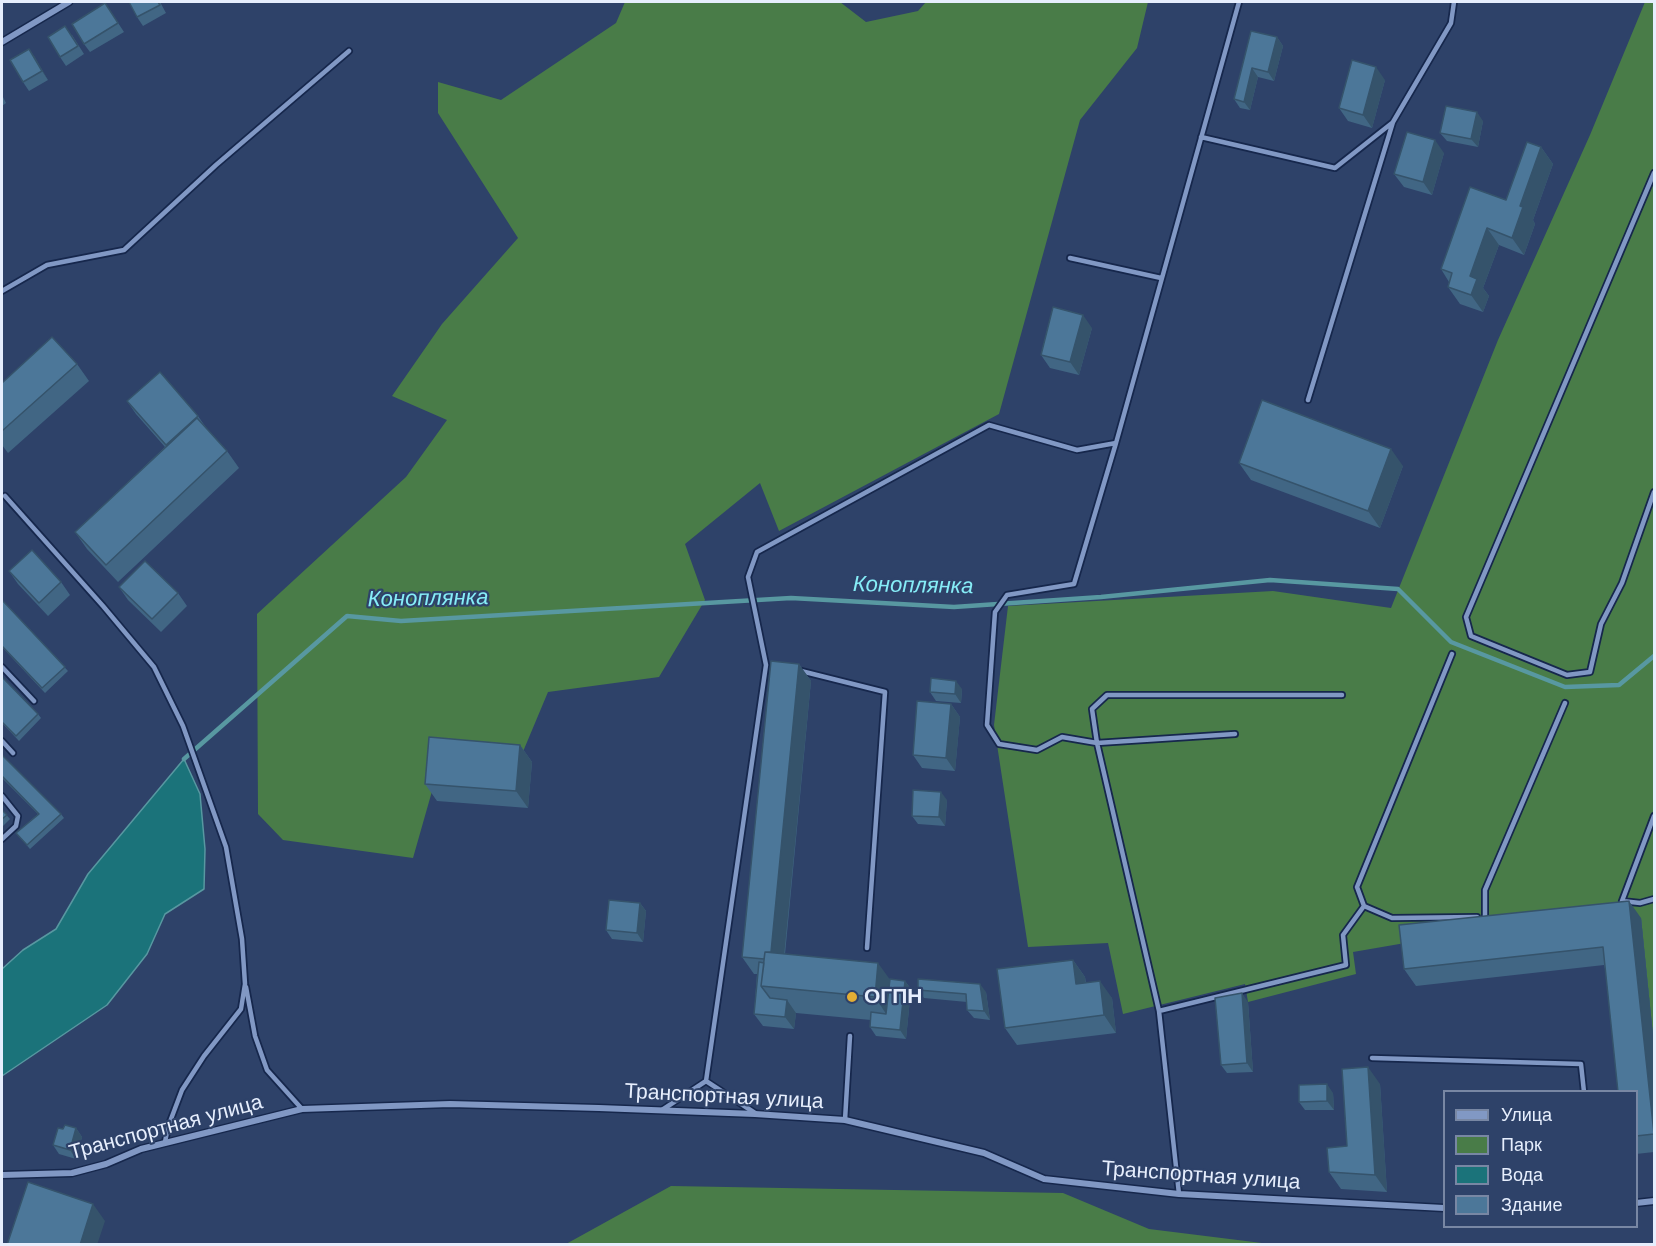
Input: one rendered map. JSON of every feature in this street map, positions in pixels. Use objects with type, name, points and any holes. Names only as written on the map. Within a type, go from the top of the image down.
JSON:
[{"type":"street","points":[[2,42],[69,2]]},
{"type":"street","name":"Транспортная улица","points":[[2,1175],[72,1173],[106,1164],[141,1149],[165,1142],[302,1109],[450,1104],[662,1110],[845,1120],[984,1153],[1044,1179],[1179,1194],[1443,1208]]},
{"type":"street","points":[[1638,1203],[1654,1201]]},
{"type":"lane","points":[[1235,734],[1097,743],[1062,737],[1037,750],[999,744],[987,725],[995,612],[1007,595],[1074,584],[1116,443],[1239,2]]},
{"type":"lane","points":[[1308,400],[1393,122],[1451,23],[1454,2]]},
{"type":"lane","points":[[2,291],[46,265],[124,250],[216,165],[349,51]]},
{"type":"lane","points":[[1201,137],[1335,168],[1393,122]]},
{"type":"lane","points":[[1654,172],[1466,617],[1471,636],[1567,675],[1590,672],[1601,624],[1622,583],[1654,492]]},
{"type":"lane","points":[[1070,258],[1161,278]]},
{"type":"lane","points":[[662,1110],[706,1081],[766,665],[748,577],[757,552],[989,425],[1077,450],[1116,443]]},
{"type":"lane","points":[[4,496],[103,606],[154,667],[183,726],[226,847],[242,939],[245,984],[255,1036],[267,1070],[302,1109]]},
{"type":"lane","points":[[1452,654],[1357,887],[1364,906],[1392,918],[1497,916]]},
{"type":"lane","points":[[766,665],[776,666]]},
{"type":"lane","points":[[2,667],[34,701]]},
{"type":"lane","points":[[796,670],[885,692],[867,948]]},
{"type":"lane","points":[[1179,1194],[1159,1011],[1097,743],[1092,709],[1107,695],[1342,695]]},
{"type":"lane","points":[[1485,917],[1485,890],[1564,703]]},
{"type":"lane","points":[[2,741],[13,753]]},
{"type":"lane","points":[[2,796],[18,816],[16,826],[2,839]]},
{"type":"lane","points":[[1616,907],[1622,900],[1654,816]]},
{"type":"lane","points":[[1622,900],[1640,903],[1654,899]]},
{"type":"lane","points":[[1159,1011],[1346,965],[1343,935],[1364,906]]},
{"type":"lane","points":[[165,1142],[168,1126],[182,1090],[204,1056],[241,1009],[245,984]]},
{"type":"lane","points":[[845,1120],[850,1036]]},
{"type":"lane","points":[[1372,1058],[1581,1064],[1584,1090]]},
{"type":"lane","points":[[706,1081],[755,1114]]},
{"type":"green space","points":[[625,2],[840,2],[866,22],[918,11],[926,2],[1148,2],[1137,48],[1080,120],[999,414],[779,531],[760,483],[685,544],[705,600],[659,677],[548,692],[522,754],[444,749],[413,858],[283,840],[258,814],[257,614],[406,477],[447,420],[392,396],[442,324],[518,238],[438,113],[438,82],[501,100],[616,23]]},
{"type":"green space","points":[[1645,2],[1654,2],[1654,1046],[1641,918],[1411,942],[1353,952],[1356,974],[1248,1002],[1245,984],[1123,1014],[1108,943],[1028,947],[994,725],[1008,606],[1273,591],[1391,608],[1498,340],[1590,135]]},
{"type":"green space","points":[[671,1186],[1063,1193],[1149,1229],[1270,1244],[566,1244]]},
{"type":"water","points":[[184,759],[200,794],[205,849],[204,889],[165,914],[147,954],[107,1005],[2,1076],[2,969],[23,950],[56,929],[88,874]]},
{"type":"building","points":[[129,2],[158,2],[160,5],[137,17]]},
{"type":"building","points":[[105,3],[118,23],[84,44],[72,24]]},
{"type":"building","points":[[65,26],[78,46],[60,57],[48,37]]},
{"type":"building","points":[[1251,31],[1277,37],[1268,72],[1252,68],[1244,102],[1234,99]]},
{"type":"building","points":[[29,49],[42,71],[23,82],[10,60]]},
{"type":"building","points":[[1352,60],[1376,67],[1363,115],[1339,108]]},
{"type":"building","points":[[1446,106],[1477,112],[1471,139],[1440,133]]},
{"type":"building","points":[[1407,132],[1435,140],[1423,182],[1394,174]]},
{"type":"building","points":[[1527,142],[1541,147],[1520,206],[1523,207],[1512,238],[1487,228],[1470,276],[1477,279],[1471,295],[1448,287],[1452,273],[1441,269],[1470,187],[1506,200]]},
{"type":"building","points":[[1053,307],[1083,315],[1070,362],[1041,355]]},
{"type":"building","points":[[52,337],[77,364],[2,431],[2,383]]},
{"type":"building","points":[[160,372],[198,416],[166,445],[127,401]]},
{"type":"building","points":[[1262,400],[1391,449],[1368,511],[1239,463]]},
{"type":"building","points":[[197,418],[227,451],[106,565],[75,532]]},
{"type":"building","points":[[32,550],[61,582],[39,603],[9,571]]},
{"type":"building","points":[[145,561],[178,593],[152,619],[119,587]]},
{"type":"building","points":[[2,600],[65,667],[42,688],[2,646]]},
{"type":"building","points":[[771,661],[799,664],[771,952],[765,952],[764,959],[742,957]]},
{"type":"building","points":[[2,677],[38,714],[16,736],[2,722]]},
{"type":"building","points":[[931,678],[956,681],[955,694],[930,692]]},
{"type":"building","points":[[917,701],[951,704],[946,758],[913,755]]},
{"type":"building","points":[[429,737],[520,745],[516,791],[425,784]]},
{"type":"building","points":[[2,755],[61,814],[27,845],[16,833],[39,814],[2,776]]},
{"type":"building","points":[[913,790],[941,792],[939,817],[912,816]]},
{"type":"building","points":[[609,900],[640,903],[637,933],[606,930]]},
{"type":"building","points":[[1629,901],[1654,1134],[1638,1136],[1638,1090],[1618,1090],[1603,947],[1404,969],[1399,925]]},
{"type":"building","points":[[765,952],[878,963],[875,997],[761,986]]},
{"type":"building","points":[[1073,960],[1076,984],[1100,981],[1104,1015],[1005,1028],[997,969]]},
{"type":"building","points":[[759,962],[764,963],[761,986],[770,998],[787,1000],[785,1017],[754,1014]]},
{"type":"building","points":[[890,979],[905,981],[900,1030],[870,1027],[871,1012],[886,1014]]},
{"type":"building","points":[[918,979],[980,984],[984,1011],[967,1010],[966,994],[918,990]]},
{"type":"building","points":[[1242,993],[1247,1063],[1221,1065],[1215,998]]},
{"type":"building","points":[[1368,1067],[1375,1175],[1329,1172],[1327,1148],[1347,1146],[1342,1069]]},
{"type":"building","points":[[1327,1084],[1327,1101],[1299,1102],[1299,1085]]},
{"type":"building","points":[[65,1125],[76,1128],[70,1150],[53,1145],[58,1128],[63,1129]]},
{"type":"building","points":[[28,1182],[93,1204],[80,1245],[7,1245]]},
{"type":"waterway","name":"Коноплянка","points":[[184,759],[347,616],[401,621],[791,598],[954,607],[1101,597],[1270,580],[1398,589],[1451,642],[1565,687],[1619,685],[1654,656]]},
{"type":"place","name":"ОГПН","points":[[852,997]]}]
